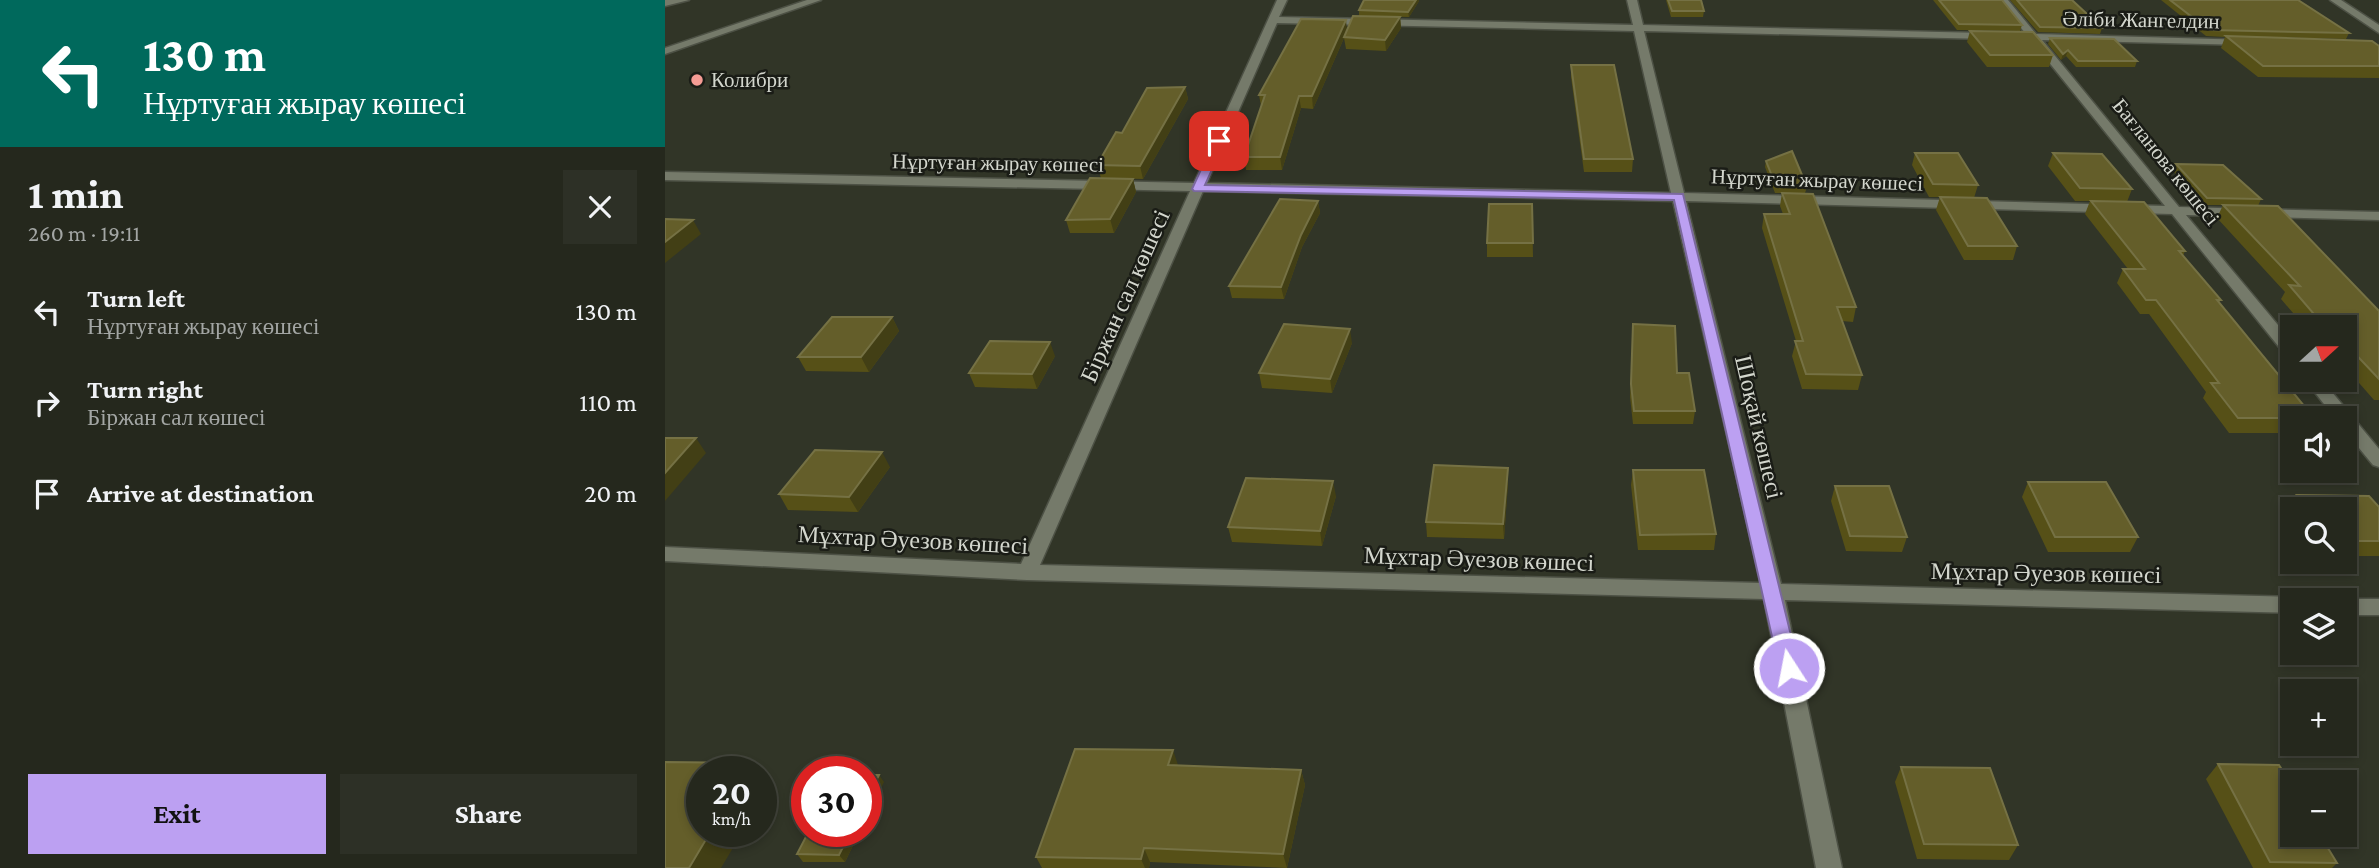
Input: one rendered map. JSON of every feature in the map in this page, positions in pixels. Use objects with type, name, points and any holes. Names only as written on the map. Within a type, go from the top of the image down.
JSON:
[{"type":"street","points":[[665,4],[684,0]]},
{"type":"street","points":[[665,51],[816,0]]},
{"type":"street","name":"Біржан сал көшесі","points":[[1027,572],[1282,0]]},
{"type":"street","name":"Шоқай көшесі","points":[[1632,0],[1773,593],[1829,868]]},
{"type":"street","name":"Бағланова көшесі","points":[[2003,0],[2280,338]]},
{"type":"street","points":[[2335,0],[2379,30]]},
{"type":"street","name":"Әліби Жангелдин","points":[[1273,20],[2256,43]]},
{"type":"street","name":"Нұртуған жырау көшесі","points":[[665,176],[1679,197],[2379,216]]},
{"type":"street","points":[[2323,392],[2334,406]]},
{"type":"street","points":[[2357,434],[2379,461]]},
{"type":"street","name":"Мұхтар Әуезов көшесі","points":[[665,554],[1027,572],[2280,605]]},
{"type":"street","points":[[2357,607],[2379,607]]},
{"type":"building","points":[[1364,0],[1416,0],[1408,12],[1359,10]]},
{"type":"building","points":[[1668,0],[1701,0],[1704,11],[1672,11]]},
{"type":"building","points":[[1939,0],[2002,0],[2022,25],[1959,24]]},
{"type":"building","points":[[2017,0],[2072,0],[2102,28],[2040,27]]},
{"type":"building","points":[[2170,0],[2298,0],[2349,33],[2209,30]]},
{"type":"building","points":[[1353,16],[1400,17],[1385,40],[1344,37]]},
{"type":"building","points":[[1301,19],[1346,20],[1312,96],[1299,96],[1280,157],[1244,157],[1265,95],[1259,95]]},
{"type":"building","points":[[1970,31],[2033,32],[2053,55],[1990,55]]},
{"type":"building","points":[[2226,36],[2372,41],[2379,46],[2379,66],[2263,66]]},
{"type":"building","points":[[2050,38],[2114,39],[2137,61],[2078,61],[2068,50],[2063,54]]},
{"type":"building","points":[[1571,65],[1614,65],[1633,159],[1584,159]]},
{"type":"building","points":[[1185,87],[1140,166],[1097,165],[1116,132],[1122,133],[1147,88]]},
{"type":"building","points":[[1792,151],[1807,187],[1776,186],[1766,161]]},
{"type":"building","points":[[1915,153],[1958,153],[1978,185],[1933,184]]},
{"type":"building","points":[[2053,153],[2102,154],[2132,189],[2080,188]]},
{"type":"building","points":[[2176,164],[2223,165],[2261,199],[2207,198]]},
{"type":"building","points":[[1090,178],[1133,179],[1110,219],[1066,220]]},
{"type":"building","points":[[1782,193],[1813,194],[1856,307],[1837,307],[1862,375],[1806,374],[1795,341],[1803,341],[1764,214],[1790,214]]},
{"type":"building","points":[[1940,197],[1987,198],[2017,246],[1968,246]]},
{"type":"building","points":[[1280,199],[1318,201],[1301,235],[1281,287],[1229,286]]},
{"type":"building","points":[[2091,201],[2144,202],[2185,251],[2179,251],[2221,300],[2217,300],[2280,377],[2280,392],[2293,392],[2304,406],[2280,406],[2280,418],[2238,418],[2211,383],[2219,383],[2156,300],[2146,300],[2123,269],[2145,269]]},
{"type":"building","points":[[1489,204],[1532,204],[1533,243],[1487,243]]},
{"type":"building","points":[[2223,205],[2278,206],[2379,311],[2379,379],[2357,356],[2357,315],[2315,315],[2289,285],[2300,286]]},
{"type":"building","points":[[665,219],[693,220],[665,242]]},
{"type":"building","points":[[832,317],[892,317],[861,357],[798,357]]},
{"type":"building","points":[[1284,324],[1350,329],[1330,379],[1259,373]]},
{"type":"building","points":[[1633,324],[1675,326],[1677,373],[1689,373],[1695,411],[1634,411],[1631,384]]},
{"type":"building","points":[[990,341],[1050,342],[1032,374],[969,373]]},
{"type":"building","points":[[665,438],[696,438],[665,473]]},
{"type":"building","points":[[815,450],[882,452],[849,497],[779,494]]},
{"type":"building","points":[[1434,465],[1508,468],[1503,524],[1426,522]]},
{"type":"building","points":[[1633,470],[1704,470],[1716,534],[1640,535]]},
{"type":"building","points":[[1246,478],[1333,481],[1320,531],[1228,527]]},
{"type":"building","points":[[2028,482],[2106,482],[2138,537],[2055,537]]},
{"type":"building","points":[[1835,486],[1889,486],[1907,537],[1850,536]]},
{"type":"building","points":[[2297,495],[2369,496],[2379,507],[2379,541],[2357,541],[2357,497]]},
{"type":"building","points":[[1075,749],[1173,750],[1168,765],[1301,770],[1283,854],[1144,848],[1141,859],[1036,857]]},
{"type":"building","points":[[665,762],[686,762],[686,847],[701,847],[689,868],[665,868]]},
{"type":"building","points":[[2218,764],[2279,765],[2282,770],[2280,770],[2280,847],[2327,847],[2337,863],[2270,862]]},
{"type":"building","points":[[1901,767],[1990,768],[2018,845],[1924,844]]},
{"type":"building","points":[[801,847],[843,847],[839,855],[797,854]]},
{"type":"place","name":"Колибри","points":[[697,80]]},
{"type":"route","points":[[1219,141],[1198,189],[1679,197],[1789,668]]}]
